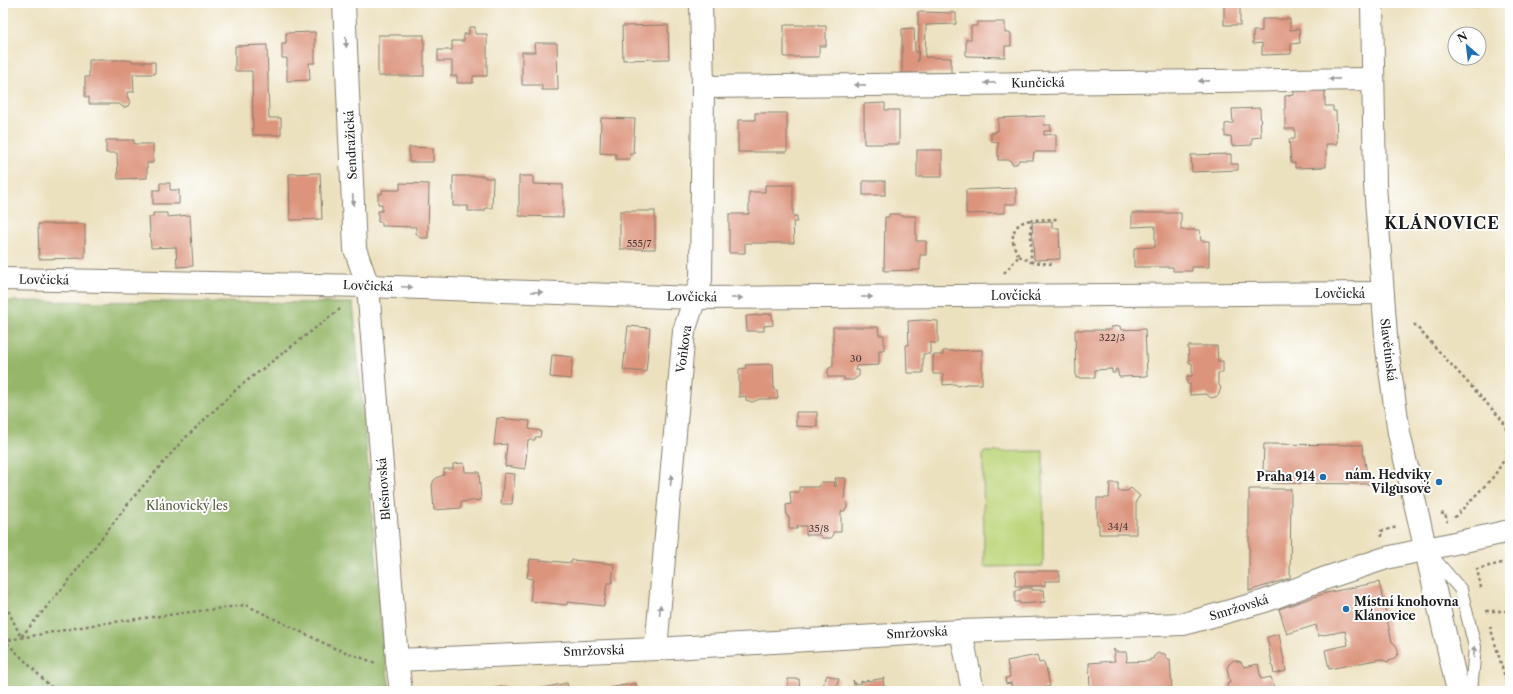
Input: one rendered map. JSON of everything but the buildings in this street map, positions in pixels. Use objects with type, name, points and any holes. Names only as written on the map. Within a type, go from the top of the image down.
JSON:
[{"type":"street","name":"Sendražická","points":[[344,3],[356,249],[368,286]]},
{"type":"street","name":"Voňkova","points":[[656,649],[684,332],[702,280],[703,87],[701,3]]},
{"type":"street","name":"Slavětínská","points":[[1372,3],[1374,186],[1387,348],[1399,434],[1458,691]]},
{"type":"street","name":"Kunčická","points":[[703,87],[1373,79]]},
{"type":"street","name":"Lovčická","points":[[3,279],[368,286],[695,298],[1382,293]]},
{"type":"street","name":"Blešnovská","points":[[368,286],[397,660],[401,691]]},
{"type":"street","name":"Smržovská","points":[[397,660],[656,649],[960,631],[1184,624],[1265,600],[1386,558],[1510,531]]},
{"type":"street","points":[[960,631],[973,691]]},
{"type":"lane","points":[[1426,549],[1461,590],[1475,646],[1471,691]]},
{"type":"path","points":[[1052,264],[1031,262],[1018,256],[1013,246],[1012,239],[1014,232],[1020,224],[1031,220],[1057,219]]},
{"type":"path","points":[[1031,220],[1031,262]]},
{"type":"path","points":[[1002,276],[1018,256]]},
{"type":"path","points":[[21,638],[66,584],[131,500],[182,441],[239,387],[310,333],[368,286]]},
{"type":"path","points":[[1414,324],[1503,421],[1509,437],[1506,457],[1494,476],[1452,520]]},
{"type":"path","points":[[1481,590],[1477,569],[1510,561]]},
{"type":"path","points":[[3,600],[21,638]]},
{"type":"path","points":[[4,640],[98,624],[246,604],[334,648],[381,665],[397,660]]},
{"type":"path","points":[[1484,604],[1509,691]]},
{"type":"path","points":[[1486,611],[1510,611]]},
{"type":"path","points":[[4,640],[55,691]]},
{"type":"green space","name":"Klánovický les","points":[[3,301],[353,303],[384,648],[390,691],[3,691]]},
{"type":"green space","points":[[1043,451],[1043,566],[984,567],[983,452]]},
{"type":"place","name":"Praha 914","points":[[1323,477]]},
{"type":"place","name":"nám. Hedviky Vilgusové","points":[[1439,482]]},
{"type":"place","name":"Místní knohovna Klánovice","points":[[1346,609]]},
{"type":"district","name":"KLÁNOVICE","points":[[1442,223]]}]
